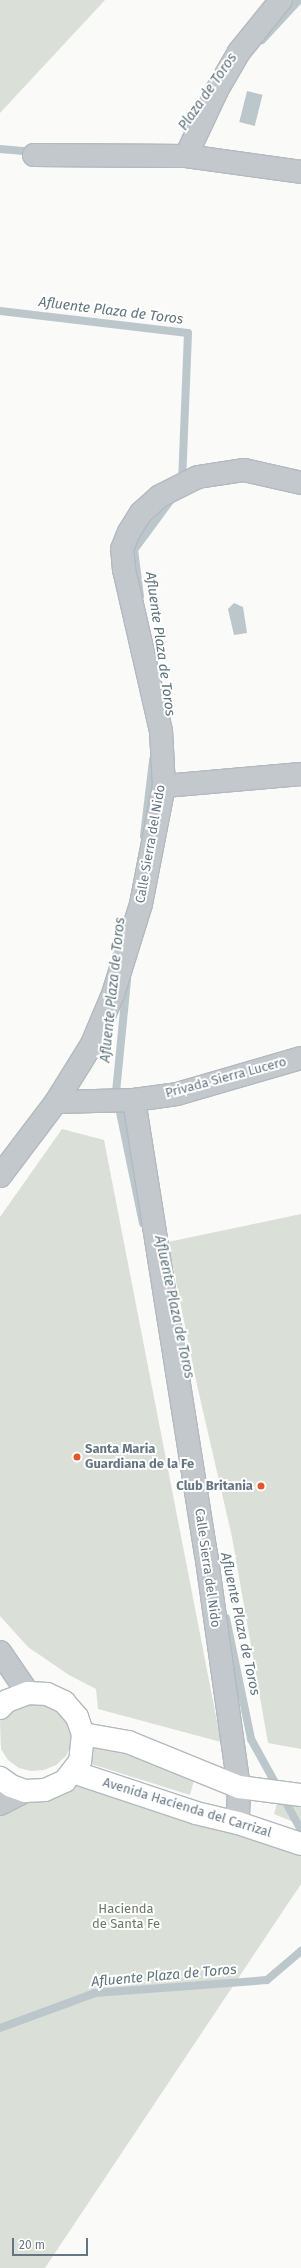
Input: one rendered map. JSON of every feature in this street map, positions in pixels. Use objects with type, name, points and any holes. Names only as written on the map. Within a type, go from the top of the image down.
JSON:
[{"type":"street","points":[[186,156],[217,90],[239,52],[281,0]]},
{"type":"street","points":[[34,155],[186,156],[301,172]]},
{"type":"street","name":"Calle Sierra del Nido","points":[[0,1176],[56,1102],[92,1044],[113,994],[141,904],[164,786],[161,731],[124,570],[122,549],[129,532],[141,513],[160,496],[198,478],[244,470],[301,483]]},
{"type":"street","points":[[164,786],[301,774]]},
{"type":"street","name":"Privada Sierra Lucero","points":[[56,1102],[134,1100],[177,1094],[301,1058]]},
{"type":"street","name":"Calle Sierra del Nido","points":[[134,1100],[206,1553],[239,1787],[238,1823]]},
{"type":"street","points":[[0,1652],[28,1693]]},
{"type":"street","points":[[0,1708],[7,1701],[28,1693],[47,1694],[64,1702],[77,1717],[83,1734],[80,1761],[65,1781],[45,1790],[25,1791],[11,1786],[0,1778]]},
{"type":"street","points":[[83,1734],[128,1742],[239,1787],[301,1795]]},
{"type":"street","name":"Avenida Hacienda del Carrizal","points":[[73,1772],[196,1813],[238,1823],[301,1844]]},
{"type":"street","points":[[0,1804],[25,1791]]},
{"type":"green space","points":[[0,0],[105,0],[0,113]]},
{"type":"green space","points":[[62,1129],[104,1140],[221,1742],[98,1709],[96,1689],[69,1675],[28,1647],[0,1616],[0,1217]]},
{"type":"green space","name":"Club Britania","points":[[301,1214],[301,1749],[268,1743],[232,1537],[197,1385],[168,1242]]},
{"type":"green space","points":[[56,1702],[73,1732],[72,1744],[66,1756],[56,1765],[44,1770],[31,1771],[19,1768],[8,1760],[1,1749],[0,1721],[3,1713],[11,1704]]},
{"type":"green space","points":[[95,1745],[196,1772],[190,1795],[88,1763]]},
{"type":"green space","name":"Hacienda de Santa Fe","points":[[65,1781],[195,1800],[301,1835],[301,1884],[45,2268],[0,2268],[0,1812]]},
{"type":"green space","points":[[281,1790],[301,1797],[301,1825],[274,1814]]},
{"type":"shaded area","points":[[247,91],[263,95],[255,126],[239,122]]},
{"type":"shaded area","points":[[234,603],[243,607],[247,633],[234,635],[228,609]]},
{"type":"waterway","name":"Plaza de Toros","points":[[262,40],[299,0]]},
{"type":"waterway","name":"Plaza de Toros","points":[[0,149],[35,152]]},
{"type":"waterway","name":"Afluente Plaza de Toros","points":[[0,311],[188,333],[182,482]]},
{"type":"waterway","name":"Afluente Plaza de Toros","points":[[140,596],[134,550],[173,497]]},
{"type":"waterway","name":"Afluente Plaza de Toros","points":[[144,836],[153,760]]},
{"type":"waterway","name":"Afluente Plaza de Toros","points":[[127,980],[116,1093],[143,1223]]},
{"type":"waterway","name":"Afluente Plaza de Toros","points":[[226,1618],[251,1739],[301,1830]]},
{"type":"waterway","name":"Afluente Plaza de Toros","points":[[0,2028],[95,1993],[267,1980],[301,1951]]},
{"type":"place","name":"Santa Maria Guardiana de la Fe","points":[[77,1457]]},
{"type":"place","name":"Club Britania","points":[[261,1486]]}]
